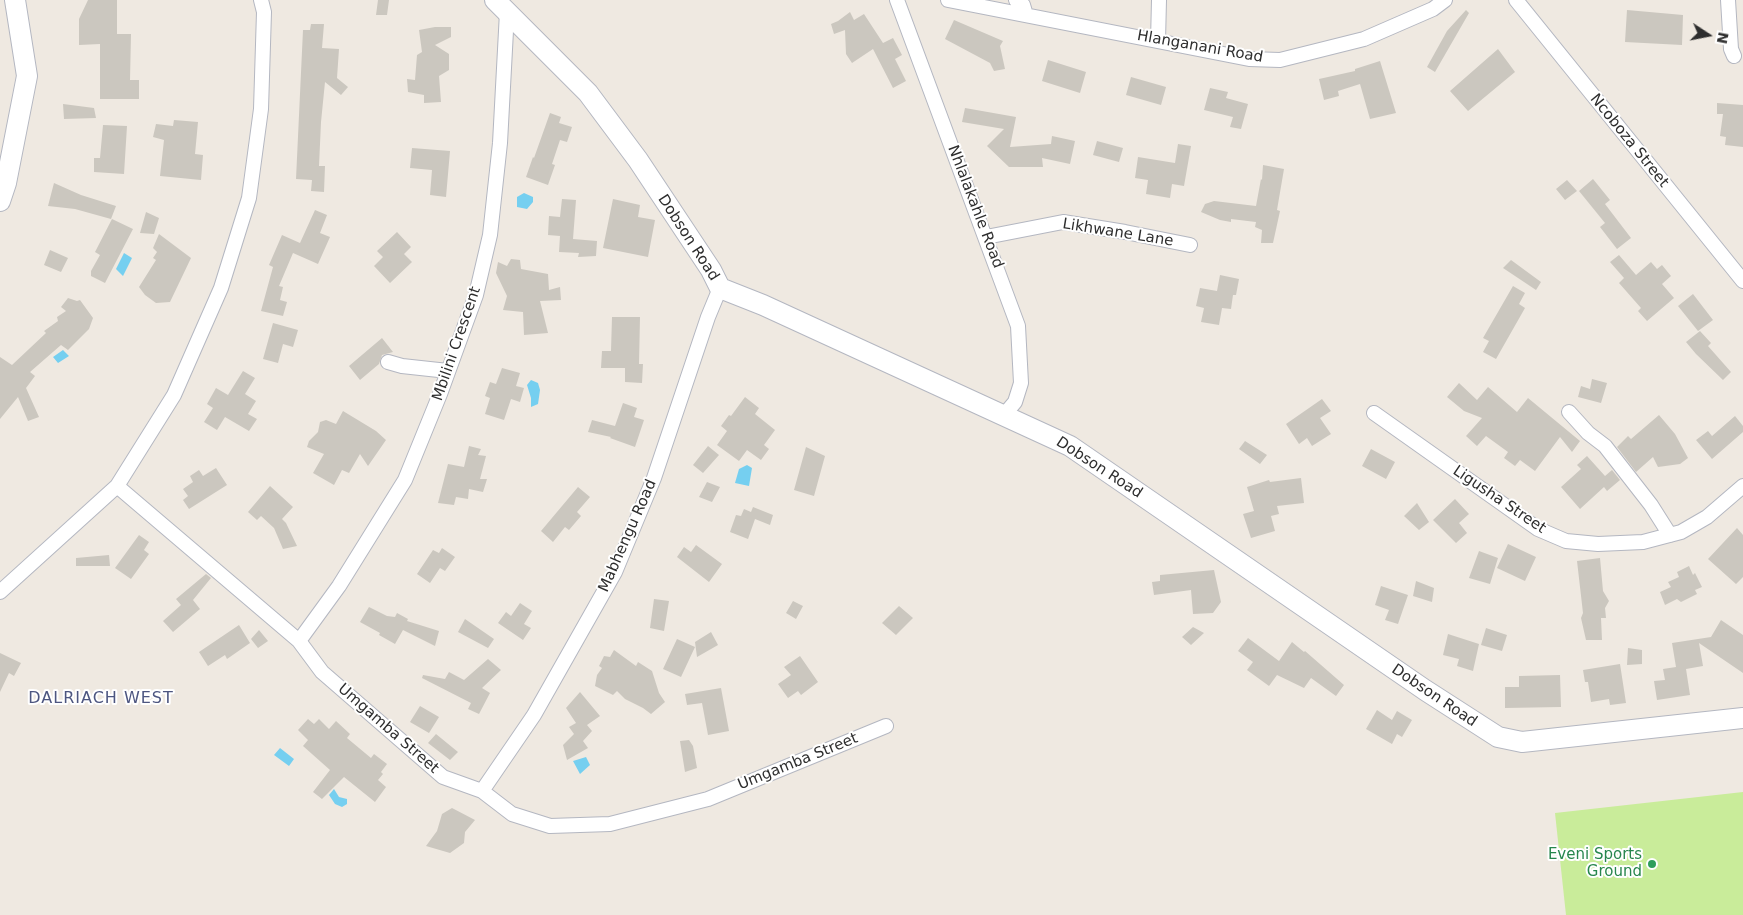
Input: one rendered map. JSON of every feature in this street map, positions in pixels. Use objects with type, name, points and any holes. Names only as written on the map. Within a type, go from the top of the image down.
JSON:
[{"type":"street","points":[[0,201],[6,183],[27,76],[15,0]]},
{"type":"street","points":[[0,592],[117,486],[174,395],[221,288],[249,198],[261,109],[264,12],[261,0]]},
{"type":"street","name":"Nhlalakahle Road","points":[[897,0],[1018,326],[1021,383],[1015,402],[1004,415]]},
{"type":"street","name":"Hlanganani Road","points":[[948,0],[1249,59],[1280,60],[1364,39],[1433,9],[1444,0]]},
{"type":"street","points":[[1016,0],[1023,5],[1026,15]]},
{"type":"street","points":[[1158,41],[1159,0]]},
{"type":"street","name":"Ncoboza Street","points":[[1516,0],[1743,281]]},
{"type":"street","points":[[1728,0],[1731,49],[1734,56]]},
{"type":"street","name":"Dobson Road","points":[[501,6],[588,93],[638,160],[720,288],[763,305],[1070,446],[1498,738],[1522,742],[1743,718]]},
{"type":"street","name":"Mbilini Crescent","points":[[298,642],[339,586],[405,480],[476,295],[490,235],[500,143],[501,6]]},
{"type":"street","name":"Likhwane Lane","points":[[986,237],[1063,222],[1125,232],[1190,246]]},
{"type":"street","name":"Mabhengu Road","points":[[482,791],[534,714],[615,572],[654,478],[708,317],[720,288]]},
{"type":"street","points":[[388,362],[402,366],[448,371]]},
{"type":"street","points":[[1569,412],[1588,433],[1605,446],[1651,505],[1670,535]]},
{"type":"street","name":"Ligusha Street","points":[[1374,413],[1538,529],[1566,541],[1598,544],[1643,542],[1681,532],[1707,517],[1743,486]]},
{"type":"street","name":"Umgamba Street","points":[[117,486],[298,642],[322,672],[443,777],[482,791],[512,814],[550,826],[610,824],[708,799],[886,726]]},
{"type":"green space","name":"Eveni Sports Ground","points":[[1743,792],[1743,915],[1566,915],[1555,813]]},
{"type":"water","points":[[524,193],[533,197],[533,202],[527,209],[517,207],[517,197]]},
{"type":"water","points":[[124,253],[132,258],[123,276],[116,269]]},
{"type":"water","points":[[63,350],[69,356],[58,363],[53,357]]},
{"type":"water","points":[[531,380],[538,383],[540,390],[538,404],[531,407],[531,398],[527,385]]},
{"type":"water","points":[[747,465],[752,468],[749,486],[735,483],[739,469]]},
{"type":"water","points":[[280,748],[294,759],[289,766],[274,755]]},
{"type":"water","points":[[586,757],[590,765],[580,774],[573,761]]},
{"type":"water","points":[[334,789],[339,797],[347,799],[347,804],[342,807],[335,804],[329,795]]},
{"type":"building","points":[[88,0],[117,0],[117,34],[131,34],[130,80],[139,80],[139,99],[100,99],[100,44],[79,45],[79,19]]},
{"type":"building","points":[[378,0],[389,0],[387,15],[376,15]]},
{"type":"building","points":[[1466,10],[1469,13],[1435,72],[1427,67],[1447,31]]},
{"type":"building","points":[[1627,10],[1683,15],[1682,45],[1625,42]]},
{"type":"building","points":[[850,12],[854,20],[864,14],[883,43],[893,38],[902,55],[895,59],[906,81],[893,88],[873,49],[852,63],[846,54],[845,30],[834,34],[831,24]]},
{"type":"building","points":[[954,20],[1003,41],[1000,46],[1005,69],[994,71],[990,63],[945,39]]},
{"type":"building","points":[[311,24],[324,24],[322,48],[339,49],[337,78],[348,87],[341,95],[325,82],[319,166],[325,166],[324,192],[311,191],[312,180],[296,179],[303,30],[310,30]]},
{"type":"building","points":[[451,27],[451,37],[435,45],[449,54],[449,70],[439,76],[441,102],[424,103],[424,95],[408,92],[407,79],[415,80],[417,55],[422,52],[419,30]]},
{"type":"building","points":[[1498,49],[1515,72],[1468,111],[1450,91]]},
{"type":"building","points":[[1048,60],[1086,72],[1080,93],[1042,81]]},
{"type":"building","points":[[1380,61],[1396,113],[1370,119],[1360,84],[1338,91],[1339,96],[1324,100],[1319,79],[1355,71],[1355,69]]},
{"type":"building","points":[[1131,77],[1166,87],[1161,105],[1126,95]]},
{"type":"building","points":[[1210,88],[1228,92],[1226,98],[1248,104],[1241,129],[1230,127],[1233,117],[1204,110]]},
{"type":"building","points":[[1717,103],[1743,105],[1743,147],[1725,145],[1726,137],[1720,136],[1723,114],[1717,114]]},
{"type":"building","points":[[63,104],[94,108],[96,118],[64,119]]},
{"type":"building","points":[[965,108],[1016,117],[1010,147],[1051,144],[1052,136],[1075,141],[1070,164],[1042,158],[1043,167],[1009,167],[987,146],[1004,129],[962,122]]},
{"type":"building","points":[[550,113],[561,117],[559,123],[572,127],[567,142],[560,140],[552,164],[555,165],[548,185],[526,177]]},
{"type":"building","points":[[174,120],[198,122],[195,154],[203,155],[201,180],[160,176],[164,140],[153,137],[156,124],[173,126]]},
{"type":"building","points":[[103,125],[127,126],[124,174],[94,172],[94,158],[100,158]]},
{"type":"building","points":[[1097,141],[1123,148],[1119,162],[1093,155]]},
{"type":"building","points":[[1178,144],[1191,146],[1184,186],[1172,184],[1170,198],[1146,194],[1148,180],[1135,178],[1138,157],[1175,163]]},
{"type":"building","points":[[412,148],[450,151],[446,197],[430,195],[432,170],[410,168]]},
{"type":"building","points":[[1263,165],[1284,169],[1277,210],[1280,211],[1273,243],[1261,243],[1262,230],[1255,227],[1256,222],[1231,219],[1231,222],[1220,220],[1201,212],[1205,204],[1214,201],[1256,206],[1262,180]]},
{"type":"building","points":[[1593,179],[1610,200],[1605,204],[1631,238],[1617,249],[1600,227],[1605,223],[1579,191]]},
{"type":"building","points":[[1567,180],[1577,191],[1565,200],[1556,189]]},
{"type":"building","points":[[54,183],[81,195],[116,206],[111,219],[75,209],[48,206]]},
{"type":"building","points":[[562,199],[576,200],[573,239],[597,241],[596,256],[578,257],[579,253],[559,252],[560,236],[548,235],[549,216],[560,217]]},
{"type":"building","points":[[613,199],[640,205],[638,217],[655,220],[648,257],[603,248]]},
{"type":"building","points":[[315,210],[327,215],[320,233],[330,237],[318,264],[293,253],[279,286],[283,287],[280,300],[287,302],[283,316],[261,311],[273,267],[269,265],[282,235],[300,243]]},
{"type":"building","points":[[146,212],[159,218],[154,234],[140,233]]},
{"type":"building","points":[[112,219],[133,229],[105,283],[91,276],[91,271],[100,255],[95,252]]},
{"type":"building","points":[[397,232],[411,247],[404,254],[412,262],[390,283],[374,266],[383,257],[377,251]]},
{"type":"building","points":[[159,234],[191,258],[170,302],[156,303],[145,295],[139,287],[156,260],[153,258],[157,252],[153,248]]},
{"type":"building","points":[[50,250],[68,258],[61,272],[44,265]]},
{"type":"building","points":[[1619,255],[1636,275],[1651,262],[1657,269],[1662,265],[1671,276],[1662,284],[1674,298],[1647,321],[1638,311],[1641,308],[1619,283],[1624,278],[1610,262]]},
{"type":"building","points":[[511,259],[520,260],[521,269],[548,274],[549,290],[560,287],[561,300],[540,301],[548,333],[524,335],[523,312],[503,310],[507,296],[496,273],[498,262],[507,266]]},
{"type":"building","points":[[1511,260],[1541,282],[1536,290],[1503,268]]},
{"type":"building","points":[[1220,275],[1239,279],[1236,295],[1233,295],[1231,309],[1222,308],[1219,325],[1201,322],[1204,308],[1196,306],[1200,288],[1217,291]]},
{"type":"building","points":[[1513,286],[1525,293],[1519,304],[1525,308],[1496,359],[1483,352],[1489,341],[1483,338]]},
{"type":"building","points":[[1693,294],[1713,320],[1698,331],[1678,306]]},
{"type":"building","points":[[68,298],[80,300],[93,318],[89,329],[68,350],[61,345],[30,372],[35,376],[26,388],[39,417],[28,421],[18,397],[0,419],[0,357],[12,365],[46,333],[44,331],[58,321],[57,317],[66,311],[61,307]]},
{"type":"building","points":[[612,317],[640,317],[639,364],[643,364],[642,383],[625,382],[625,368],[601,368],[602,351],[611,351]]},
{"type":"building","points":[[273,323],[298,330],[293,347],[283,344],[278,363],[263,359]]},
{"type":"building","points":[[1700,331],[1711,343],[1708,346],[1731,372],[1723,380],[1686,342]]},
{"type":"building","points":[[382,338],[393,352],[382,355],[379,364],[360,380],[349,366]]},
{"type":"building","points":[[502,368],[520,373],[516,386],[524,388],[520,402],[511,399],[504,420],[485,414],[490,398],[485,396],[490,382],[496,384]]},
{"type":"building","points":[[243,371],[255,378],[245,394],[256,401],[248,414],[257,419],[249,431],[225,417],[217,430],[204,422],[213,408],[207,404],[216,388],[228,395]]},
{"type":"building","points":[[1592,379],[1607,383],[1601,403],[1578,397],[1581,386],[1590,389]]},
{"type":"building","points":[[1459,383],[1477,400],[1488,387],[1517,412],[1528,398],[1580,441],[1572,452],[1560,437],[1535,471],[1520,460],[1515,466],[1504,458],[1508,452],[1486,436],[1477,446],[1466,436],[1482,418],[1464,411],[1447,397]]},
{"type":"building","points":[[745,397],[759,408],[755,414],[775,430],[764,445],[769,449],[761,460],[747,450],[739,461],[717,445],[727,431],[721,426]]},
{"type":"building","points":[[1322,399],[1331,411],[1320,418],[1331,434],[1312,446],[1307,438],[1299,444],[1286,424]]},
{"type":"building","points":[[623,403],[637,408],[634,417],[644,420],[635,447],[611,437],[588,432],[592,420],[615,426]]},
{"type":"building","points":[[343,411],[376,431],[386,440],[368,466],[360,454],[349,473],[342,470],[334,485],[313,473],[324,454],[307,447],[309,441],[318,432],[320,422],[326,420],[336,424]]},
{"type":"building","points":[[1659,415],[1675,434],[1688,458],[1680,464],[1658,467],[1653,457],[1636,472],[1617,447],[1628,436],[1631,439]]},
{"type":"building","points":[[1735,416],[1743,426],[1743,432],[1712,459],[1696,440],[1708,431],[1712,436]]},
{"type":"building","points":[[1245,441],[1267,455],[1260,464],[1239,449]]},
{"type":"building","points":[[469,446],[481,449],[478,455],[486,456],[480,479],[487,479],[483,492],[469,489],[468,499],[456,497],[454,505],[438,503],[448,464],[464,467]]},
{"type":"building","points":[[708,446],[719,455],[703,473],[693,465]]},
{"type":"building","points":[[806,447],[825,456],[814,496],[794,490]]},
{"type":"building","points":[[1371,449],[1395,462],[1386,479],[1362,466]]},
{"type":"building","points":[[1587,456],[1605,476],[1612,470],[1620,480],[1607,491],[1604,487],[1580,509],[1561,487],[1581,469],[1577,465]]},
{"type":"building","points":[[216,468],[227,485],[189,509],[183,500],[188,496],[183,489],[193,482],[190,476],[199,470],[203,476]]},
{"type":"building","points":[[1301,478],[1304,503],[1277,506],[1279,514],[1271,516],[1275,531],[1251,538],[1243,514],[1254,511],[1247,487],[1269,480],[1270,482]]},
{"type":"building","points":[[707,482],[720,487],[712,502],[699,497]]},
{"type":"building","points":[[270,486],[293,507],[282,519],[286,523],[297,546],[283,549],[274,528],[261,516],[257,520],[248,512]]},
{"type":"building","points":[[578,487],[590,497],[577,512],[581,516],[569,530],[565,527],[553,542],[541,531]]},
{"type":"building","points":[[1455,499],[1469,514],[1459,523],[1467,533],[1456,543],[1433,520]]},
{"type":"building","points":[[1417,503],[1429,522],[1419,530],[1404,516]]},
{"type":"building","points":[[753,507],[773,515],[770,525],[755,519],[748,539],[730,532],[736,515],[741,516],[744,509],[751,512]]},
{"type":"building","points":[[1737,528],[1743,535],[1743,577],[1736,584],[1708,559]]},
{"type":"building","points":[[139,535],[149,542],[144,550],[149,554],[131,579],[115,568]]},
{"type":"building","points":[[1508,544],[1536,557],[1525,581],[1497,568]]},
{"type":"building","points":[[696,545],[722,564],[709,582],[677,557],[684,547],[691,552]]},
{"type":"building","points":[[442,548],[455,557],[445,571],[440,568],[430,583],[417,574],[433,550],[439,553]]},
{"type":"building","points":[[1479,551],[1498,558],[1490,584],[1469,578]]},
{"type":"building","points":[[109,555],[110,566],[76,566],[76,558]]},
{"type":"building","points":[[1600,558],[1603,591],[1609,601],[1605,608],[1606,618],[1601,618],[1602,640],[1586,640],[1581,618],[1583,613],[1577,561]]},
{"type":"building","points":[[1689,566],[1702,587],[1695,590],[1697,594],[1681,602],[1677,599],[1665,605],[1660,592],[1671,587],[1668,582],[1679,577],[1677,572]]},
{"type":"building","points":[[1214,570],[1221,602],[1213,613],[1193,614],[1191,590],[1154,595],[1152,582],[1160,581],[1160,575]]},
{"type":"building","points":[[206,574],[211,578],[193,600],[200,609],[173,632],[163,621],[181,605],[176,599]]},
{"type":"building","points":[[1416,581],[1434,588],[1432,602],[1413,596]]},
{"type":"building","points":[[1381,586],[1408,595],[1398,624],[1385,620],[1389,610],[1375,605]]},
{"type":"building","points":[[654,599],[669,601],[664,631],[650,628]]},
{"type":"building","points":[[793,601],[803,606],[796,619],[786,613]]},
{"type":"building","points":[[520,603],[532,611],[524,624],[531,628],[523,640],[498,623],[506,612],[511,616]]},
{"type":"building","points":[[899,606],[913,618],[896,635],[882,623]]},
{"type":"building","points":[[369,607],[387,616],[395,617],[397,613],[408,619],[407,621],[439,631],[435,646],[403,630],[395,644],[379,635],[380,633],[360,622]]},
{"type":"building","points":[[465,619],[494,639],[488,648],[458,632]]},
{"type":"building","points":[[1721,620],[1743,635],[1743,673],[1699,643],[1703,666],[1686,669],[1690,695],[1657,700],[1654,681],[1665,680],[1663,669],[1676,667],[1672,643],[1711,637]]},
{"type":"building","points":[[239,625],[250,643],[227,659],[225,655],[208,666],[199,652]]},
{"type":"building","points":[[1193,627],[1204,633],[1191,645],[1182,637]]},
{"type":"building","points":[[1486,628],[1507,635],[1502,651],[1481,645]]},
{"type":"building","points":[[259,630],[268,641],[258,648],[251,639]]},
{"type":"building","points":[[711,632],[718,645],[697,657],[695,642]]},
{"type":"building","points":[[1448,634],[1479,644],[1473,671],[1457,666],[1459,659],[1443,655]]},
{"type":"building","points":[[1248,638],[1279,661],[1292,642],[1344,685],[1336,696],[1311,678],[1304,688],[1277,675],[1269,686],[1247,670],[1253,662],[1238,651]]},
{"type":"building","points":[[677,639],[695,647],[681,677],[663,669]]},
{"type":"building","points":[[1628,648],[1642,650],[1642,664],[1627,665]]},
{"type":"building","points":[[614,650],[636,666],[638,662],[652,671],[659,693],[665,702],[651,714],[625,699],[617,691],[613,695],[595,686],[597,675],[602,668],[599,666],[604,656],[610,657]]},
{"type":"building","points":[[0,653],[21,663],[14,676],[9,673],[0,692]]},
{"type":"building","points":[[800,656],[818,682],[801,695],[798,691],[788,698],[778,684],[791,675],[784,667]]},
{"type":"building","points":[[488,659],[501,670],[482,688],[490,693],[479,714],[468,709],[471,703],[422,678],[423,675],[445,679],[449,672],[464,680]]},
{"type":"building","points":[[1620,664],[1626,703],[1610,705],[1609,699],[1591,702],[1588,682],[1585,682],[1583,670]]},
{"type":"building","points":[[1560,675],[1561,707],[1505,708],[1505,687],[1519,687],[1519,676]]},
{"type":"building","points":[[721,688],[729,731],[708,735],[702,703],[687,705],[685,694]]},
{"type":"building","points":[[580,692],[600,716],[587,725],[592,731],[583,741],[588,748],[567,760],[563,745],[574,734],[569,727],[576,723],[566,708]]},
{"type":"building","points":[[420,706],[439,717],[429,733],[410,722]]},
{"type":"building","points":[[1377,710],[1392,720],[1397,711],[1412,720],[1402,737],[1397,734],[1392,744],[1366,729]]},
{"type":"building","points":[[308,719],[314,724],[319,719],[329,729],[336,721],[350,734],[347,738],[371,758],[374,754],[387,764],[378,780],[386,787],[375,802],[344,777],[322,799],[313,792],[330,770],[303,746],[308,740],[298,730]]},
{"type":"building","points":[[436,734],[458,752],[450,760],[428,743]]},
{"type":"building","points":[[689,740],[693,746],[697,768],[685,772],[680,741]]},
{"type":"building","points":[[452,808],[475,820],[465,832],[464,843],[450,853],[426,846],[437,831],[442,814]]},
{"type":"place","name":"Eveni Sports Ground","points":[[1652,864]]},
{"type":"district","name":"DALRIACH WEST","points":[[101,699]]}]
